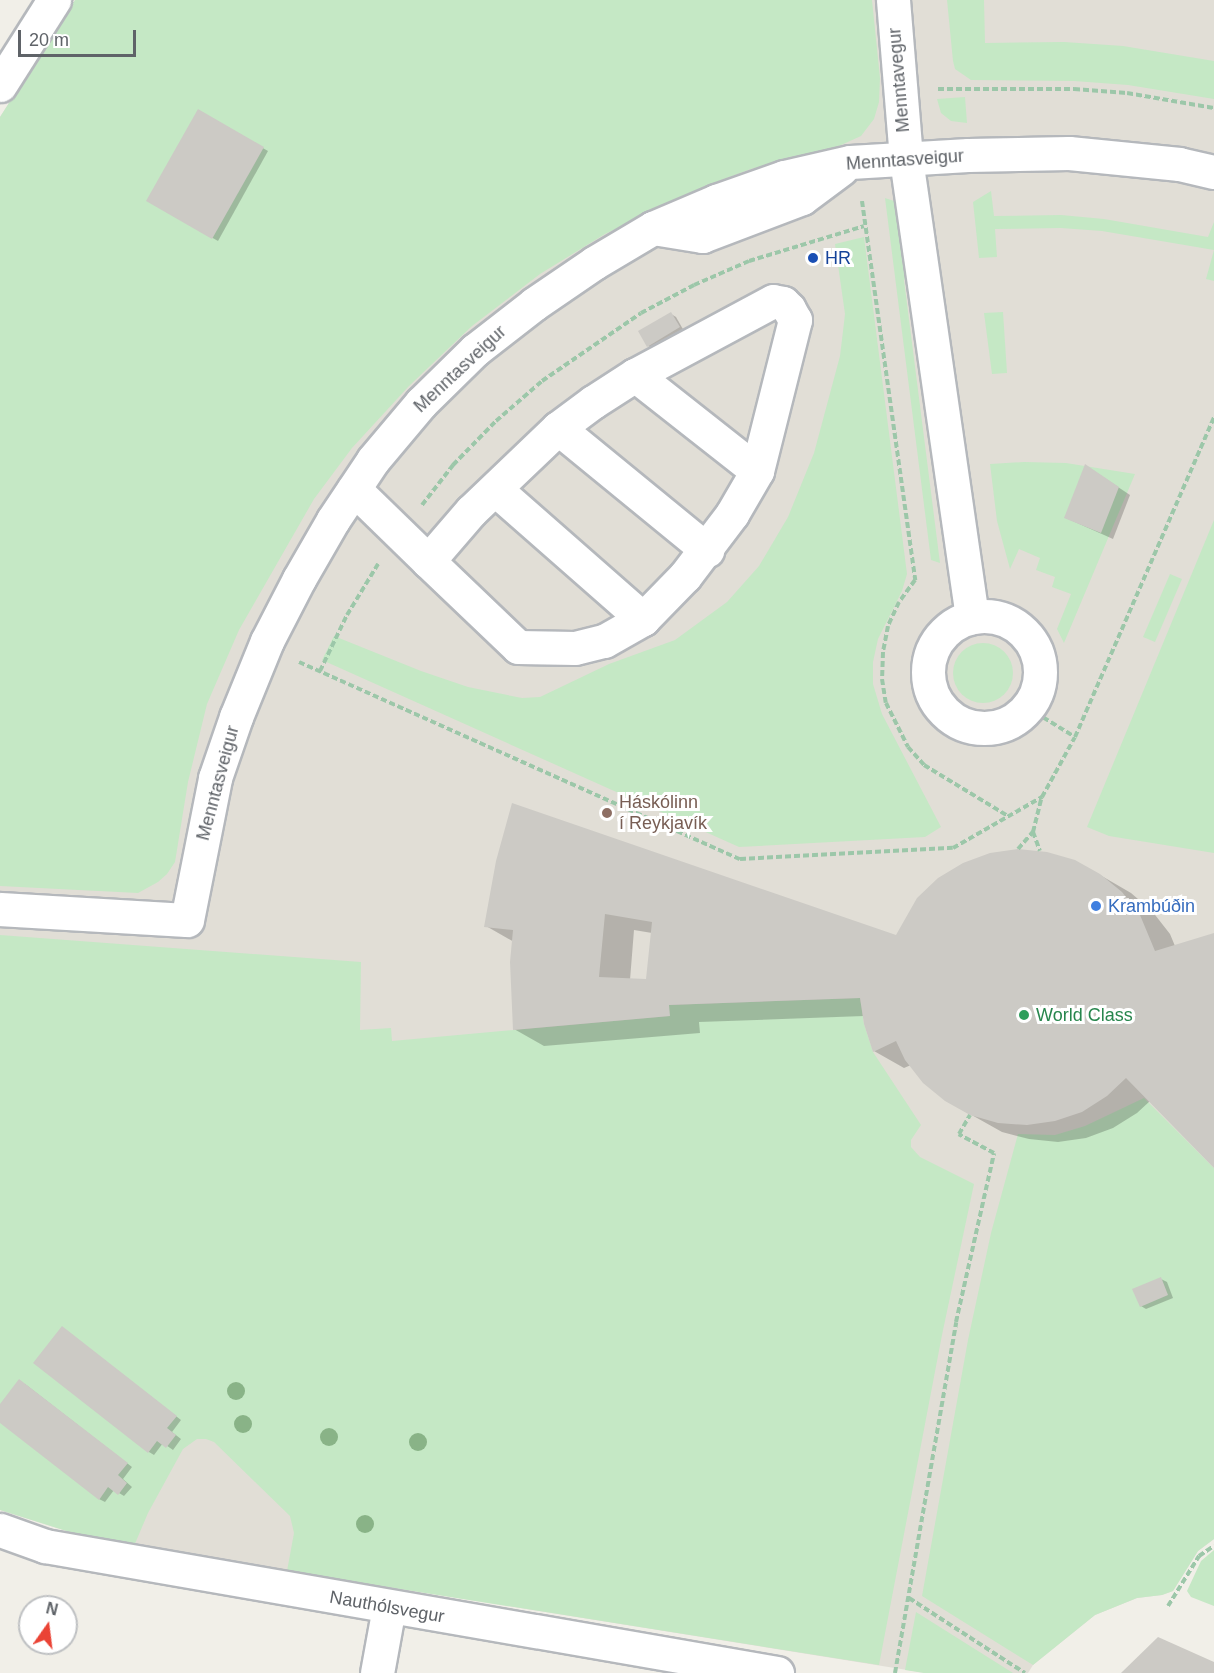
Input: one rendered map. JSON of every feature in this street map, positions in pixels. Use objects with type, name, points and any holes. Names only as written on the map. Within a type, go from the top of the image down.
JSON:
[{"type":"street","points":[[0,85],[54,0]]},
{"type":"street","name":"Menntavegur","points":[[892,0],[906,159],[927,287],[972,617]]},
{"type":"street","name":"Menntasveigur","points":[[0,909],[187,920],[215,778],[236,717],[265,646],[299,579],[373,460],[421,403],[475,350],[560,286],[653,228],[702,236],[802,198],[854,162],[968,155],[1069,153],[1179,164],[1214,172]]},
{"type":"street","points":[[354,489],[428,561],[518,647],[585,646],[604,641],[643,619],[707,550],[732,514],[757,471],[795,320],[783,303],[773,302],[636,375],[558,428],[471,512],[428,561]]},
{"type":"street","points":[[636,375],[757,471]]},
{"type":"street","points":[[558,428],[707,550]]},
{"type":"street","points":[[495,489],[643,619]]},
{"type":"street","points":[[992,616],[1011,622],[1026,635],[1037,651],[1041,671],[1038,690],[1028,708],[1014,721],[995,728],[975,729],[957,722],[941,710],[931,693],[927,674],[930,655],[939,637],[954,624],[972,617],[992,616]]},
{"type":"street","name":"Nauthólsvegur","points":[[0,1530],[45,1546],[777,1673]]},
{"type":"street","points":[[377,1673],[389,1607]]},
{"type":"path","points":[[928,90],[1074,89],[1128,93],[1214,108]]},
{"type":"path","points":[[854,162],[915,580],[899,602],[888,626],[883,652],[882,679],[886,703],[895,726],[908,747],[924,765],[1009,816]]},
{"type":"path","points":[[1018,849],[1033,832],[1042,797],[1075,737],[1214,417]]},
{"type":"path","points":[[265,646],[740,859],[953,848],[1042,797]]},
{"type":"path","points":[[1028,708],[1075,737]]},
{"type":"path","points":[[1033,832],[1040,851]]},
{"type":"path","points":[[895,1673],[956,1322],[994,1153],[959,1134],[970,1115]]},
{"type":"path","points":[[1168,1606],[1199,1556],[1214,1546]]},
{"type":"path","points":[[909,1598],[1025,1673]]},
{"type":"shaded area","name":"Háskólinn í Reykjavík","points":[[75,0],[1214,0],[1214,1539],[1198,1551],[1173,1591],[1162,1595],[1137,1598],[1095,1615],[1033,1665],[1028,1673],[926,1673],[134,1546],[76,1534],[0,1510],[0,117]]},
{"type":"green space","points":[[75,0],[872,0],[880,78],[879,102],[874,119],[861,136],[839,146],[751,169],[716,182],[605,234],[540,274],[472,326],[409,386],[352,448],[314,499],[239,630],[207,704],[188,782],[175,862],[158,882],[138,893],[0,886],[0,117]]},
{"type":"green space","points":[[947,0],[984,0],[985,43],[1064,42],[1123,46],[1214,61],[1214,99],[1128,85],[1074,81],[971,80],[955,69]]},
{"type":"green space","points":[[965,97],[967,123],[951,121],[941,113],[937,99]]},
{"type":"green space","points":[[991,191],[994,216],[1061,215],[1104,219],[1208,237],[1214,222],[1214,250],[1102,231],[1061,228],[995,229],[997,257],[979,258],[973,202]]},
{"type":"green space","points":[[885,198],[900,203],[917,270],[904,280],[940,563],[931,560]]},
{"type":"green space","points":[[864,237],[907,574],[902,591],[878,639],[873,662],[873,684],[882,714],[941,827],[925,837],[739,847],[322,660],[334,636],[468,687],[522,698],[540,697],[609,664],[675,640],[727,602],[759,566],[788,517],[814,453],[840,356],[845,314],[835,244]]},
{"type":"green space","points":[[1214,250],[1214,281],[1206,279]]},
{"type":"green space","points":[[1003,312],[1007,373],[992,374],[984,313]]},
{"type":"green space","points":[[1066,463],[1135,474],[1064,643],[1057,629],[1071,594],[1052,587],[1055,577],[1036,570],[1040,558],[1019,549],[1010,569],[997,521],[990,464]]},
{"type":"green space","points":[[1214,520],[1214,853],[1109,836],[1087,827]]},
{"type":"green space","points":[[1170,574],[1182,579],[1155,642],[1143,637]]},
{"type":"green space","points":[[983,643],[995,645],[1008,656],[1013,673],[1011,685],[1000,698],[983,703],[971,701],[958,690],[953,673],[955,661],[966,648]]},
{"type":"green space","points":[[0,935],[361,962],[360,1030],[391,1028],[392,1041],[669,1016],[669,1005],[860,998],[864,1024],[873,1052],[921,1125],[911,1140],[911,1147],[920,1157],[974,1184],[942,1335],[879,1665],[287,1571],[294,1533],[290,1516],[214,1442],[206,1439],[197,1439],[183,1449],[148,1513],[134,1546],[76,1534],[0,1510]]},
{"type":"green space","points":[[1144,1098],[1214,1168],[1214,1539],[1198,1551],[1173,1591],[1162,1595],[1137,1598],[1095,1615],[1033,1665],[922,1596],[968,1340],[991,1233],[1018,1134],[1055,1135],[1085,1126]]},
{"type":"green space","points":[[1214,1550],[1214,1606],[1191,1597],[1187,1591],[1201,1561]]},
{"type":"green space","points":[[916,1612],[1013,1673],[924,1673],[905,1670]]},
{"type":"building","points":[[198,109],[264,147],[212,239],[146,201]]},
{"type":"building","points":[[671,312],[680,327],[647,347],[638,331]]},
{"type":"building","points":[[1085,464],[1119,487],[1101,533],[1064,518]]},
{"type":"building","points":[[512,803],[896,935],[917,898],[938,878],[963,863],[990,853],[1018,849],[1047,852],[1075,860],[1100,874],[1122,892],[1140,915],[1155,951],[1214,933],[1214,1168],[1126,1078],[1107,1096],[1082,1112],[1055,1121],[1027,1125],[998,1123],[970,1115],[945,1101],[923,1083],[905,1060],[896,1041],[873,1052],[864,1024],[860,998],[669,1005],[670,1016],[513,1030],[510,962],[513,930],[484,927],[496,861]],"holes":[[[605,914],[652,922],[646,979],[599,977]]]},
{"type":"building","points":[[1161,1277],[1168,1295],[1140,1307],[1132,1289]]},
{"type":"building","points":[[62,1326],[177,1416],[167,1428],[176,1435],[166,1448],[157,1441],[148,1453],[33,1363]]},
{"type":"building","points":[[19,1379],[128,1463],[118,1475],[127,1483],[118,1495],[108,1487],[99,1500],[0,1423],[0,1404]]},
{"type":"building","points":[[1158,1637],[1214,1662],[1214,1673],[1121,1673]]},
{"type":"place","name":"HR","points":[[813,258]]},
{"type":"place","name":"Háskólinn í Reykjavík","points":[[607,813]]},
{"type":"place","name":"Krambúðin","points":[[1096,906]]},
{"type":"place","name":"World Class","points":[[1024,1015]]}]
